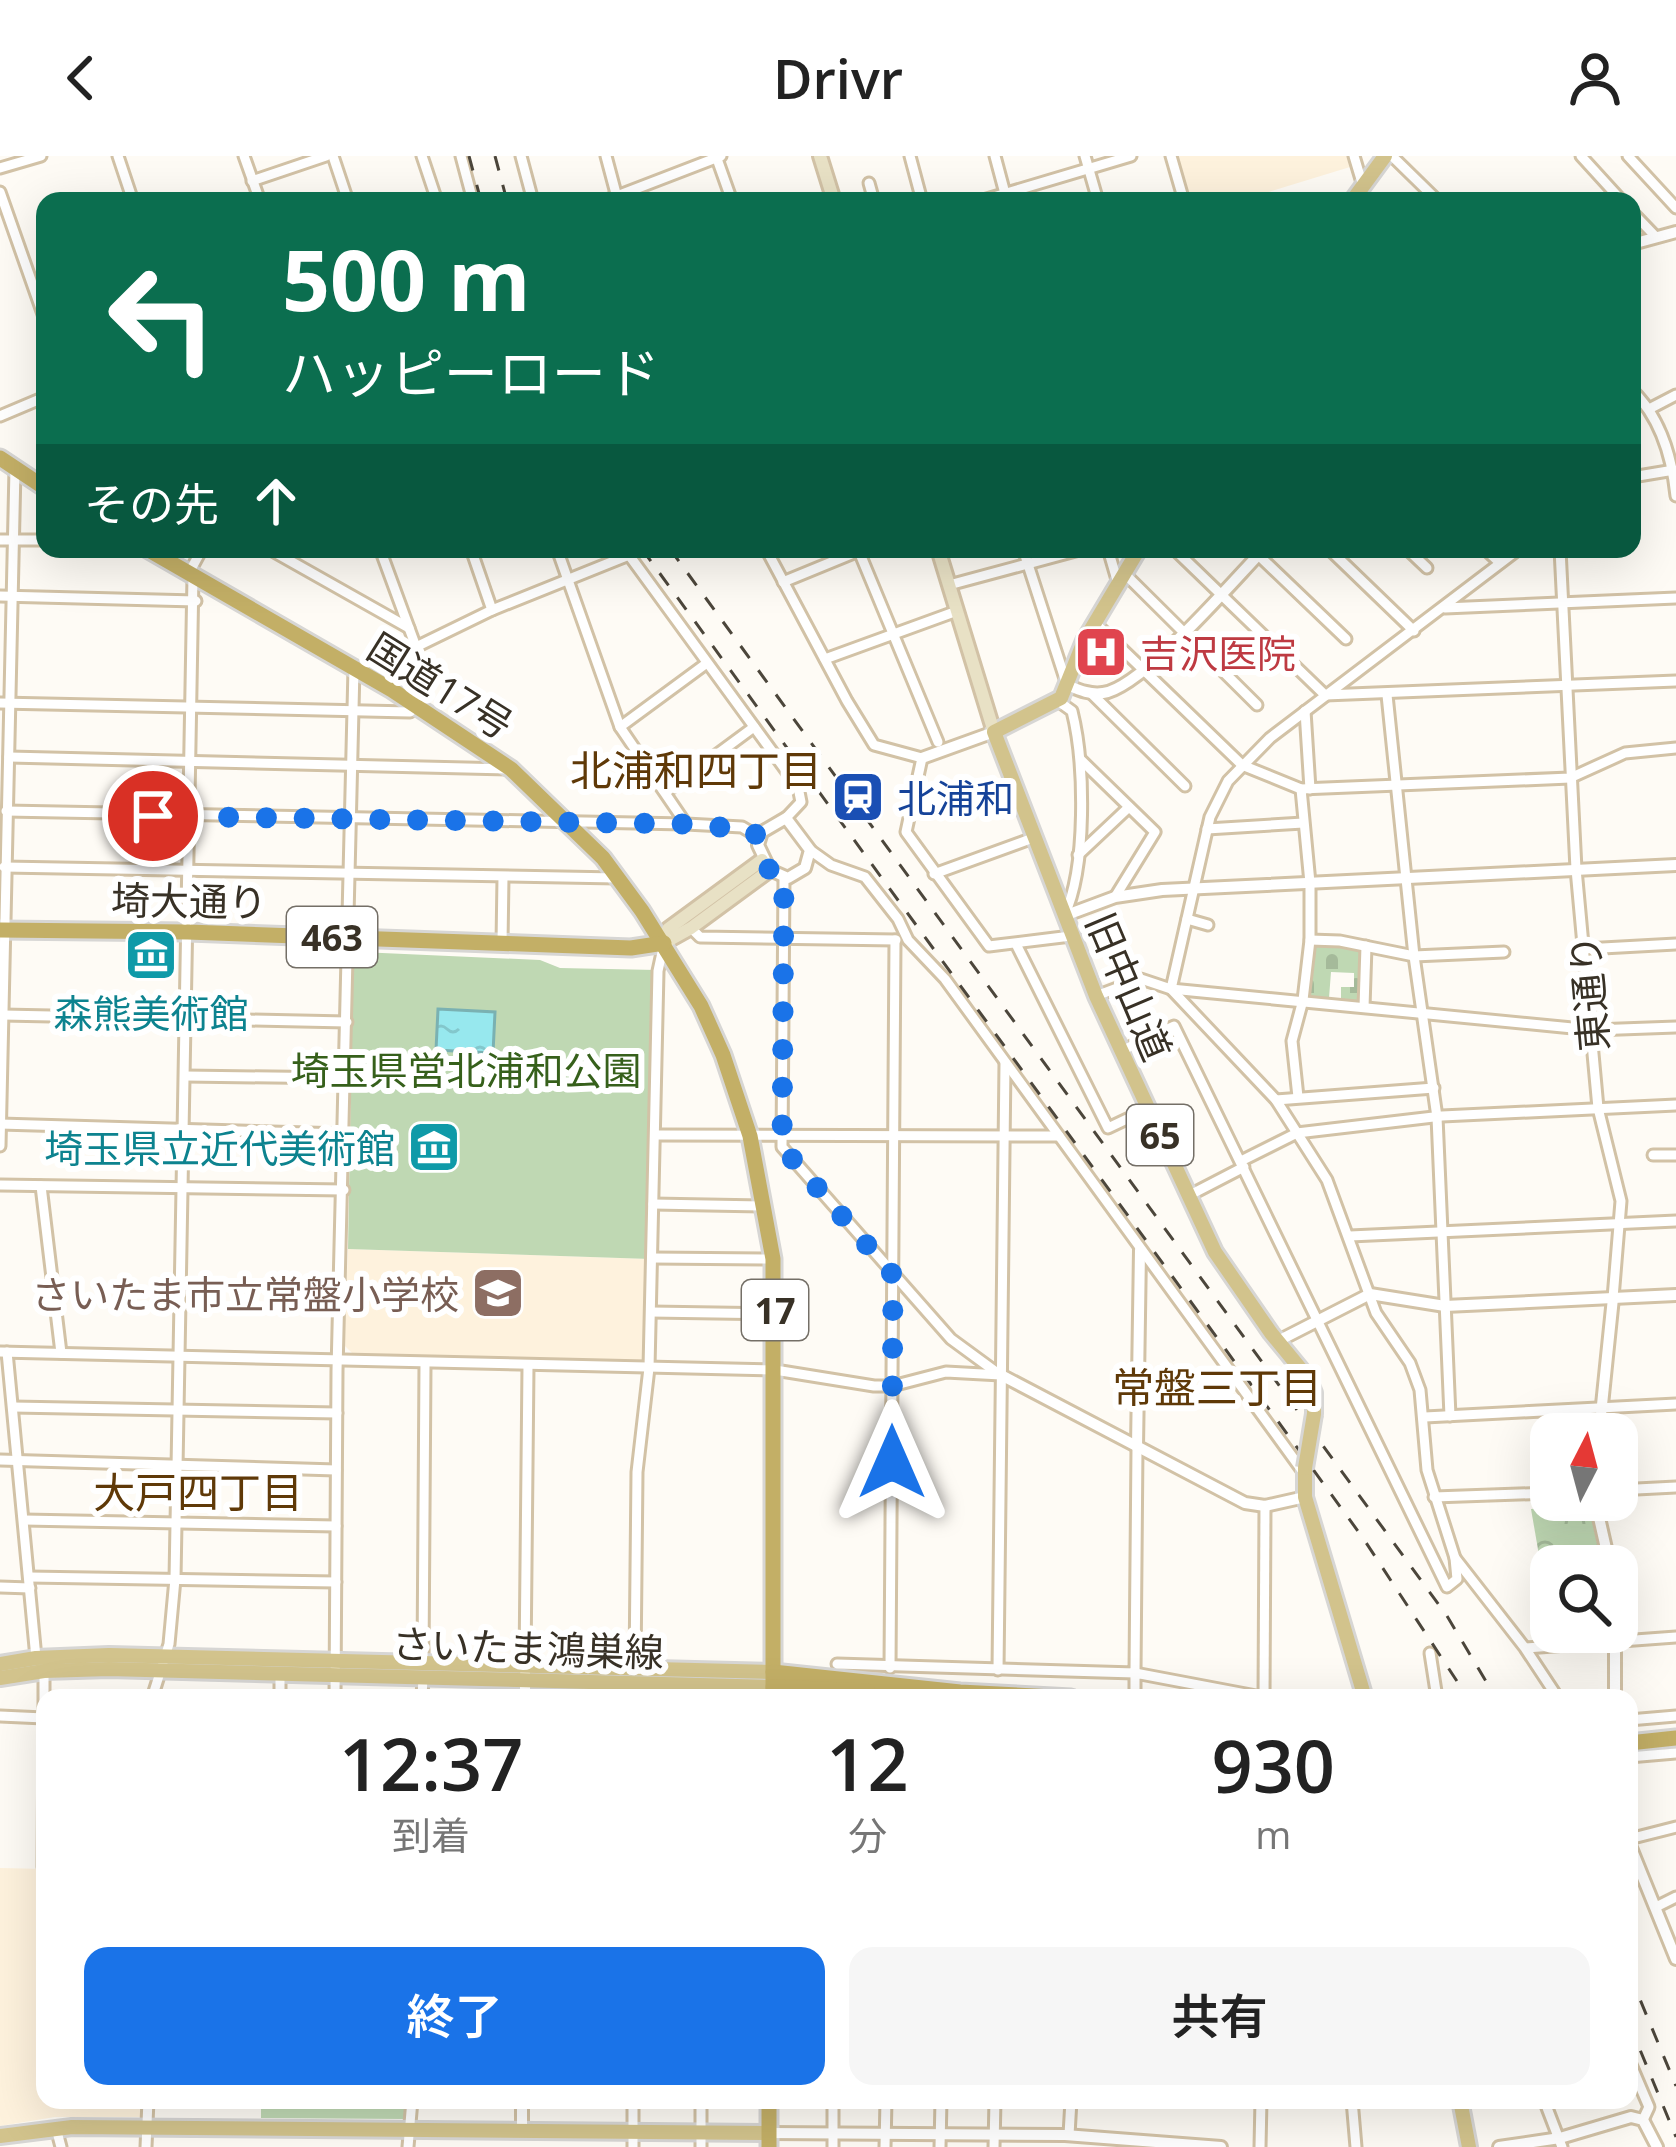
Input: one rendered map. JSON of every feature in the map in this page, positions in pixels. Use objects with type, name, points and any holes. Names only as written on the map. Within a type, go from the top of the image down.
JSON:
[{"type":"highway","points":[[0,458],[36,482]]},
{"type":"highway","name":"国道17号","points":[[162,558],[392,690],[511,769],[570,823],[619,878],[664,943],[713,1030],[750,1136],[773,1258],[773,1686]]},
{"type":"highway","name":"埼大通り","points":[[2,930],[631,948],[664,943]]},
{"type":"highway","points":[[773,1686],[885,1689]]},
{"type":"highway","points":[[1638,1733],[1676,1734]]},
{"type":"highway","points":[[1638,1741],[1676,1734]]},
{"type":"highway","points":[[769,2109],[769,2140]]},
{"type":"main road","points":[[820,156],[831,192]]},
{"type":"main road","points":[[1359,192],[1388,156]]},
{"type":"main road","name":"旧中山道","points":[[941,558],[994,732],[1121,1052],[1220,1261],[1312,1386],[1314,1414],[1305,1497],[1362,1689]]},
{"type":"main road","points":[[994,732],[1058,701],[1094,622],[1133,558]]},
{"type":"main road","points":[[664,943],[691,928],[766,865]]},
{"type":"main road","points":[[664,943],[668,929],[766,865]]},
{"type":"main road","name":"さいたま鴻巣線","points":[[7,1670],[40,1664],[161,1664],[525,1672],[689,1689]]},
{"type":"main road","name":"さいたま鴻巣線","points":[[635,1682],[773,1686]]},
{"type":"main road","name":"さいたま鴻巣線","points":[[732,1689],[773,1686]]},
{"type":"main road","points":[[1462,2109],[1469,2147]]},
{"type":"main road","points":[[0,2137],[56,2128],[146,2128],[410,2130],[522,2139],[769,2140]]},
{"type":"street","points":[[0,168],[41,156]]},
{"type":"street","points":[[118,156],[130,192]]},
{"type":"street","points":[[244,156],[256,192]]},
{"type":"street","points":[[252,181],[329,156],[344,192]]},
{"type":"street","points":[[422,156],[434,192]]},
{"type":"street","points":[[461,156],[471,192]]},
{"type":"street","points":[[521,156],[531,192]]},
{"type":"street","points":[[606,156],[616,192]]},
{"type":"street","points":[[634,192],[718,156],[729,192]]},
{"type":"street","points":[[910,156],[920,192]]},
{"type":"street","points":[[995,156],[1005,192]]},
{"type":"street","points":[[1085,156],[1095,192]]},
{"type":"street","points":[[1021,192],[1131,156]]},
{"type":"street","points":[[1171,156],[1181,192]]},
{"type":"street","points":[[1354,156],[1354,192]]},
{"type":"street","points":[[1388,156],[1428,192]]},
{"type":"street","points":[[1581,156],[1614,192]]},
{"type":"street","points":[[1628,156],[1676,208]]},
{"type":"street","points":[[868,183],[871,192]]},
{"type":"street","points":[[0,192],[36,294]]},
{"type":"street","points":[[1641,221],[1656,237]]},
{"type":"street","points":[[1641,241],[1676,232]]},
{"type":"street","points":[[1651,409],[1676,395]]},
{"type":"street","points":[[1641,399],[1651,409],[1675,470],[1676,496]]},
{"type":"street","points":[[0,416],[36,401]]},
{"type":"street","points":[[0,1145],[9,757],[6,648],[13,596],[15,469]]},
{"type":"street","points":[[1641,476],[1675,470]]},
{"type":"street","points":[[0,540],[36,540]]},
{"type":"street","points":[[154,1689],[175,1580],[196,601],[191,575],[198,558]]},
{"type":"street","points":[[285,558],[409,628]]},
{"type":"street","points":[[383,558],[416,647]]},
{"type":"street","points":[[474,558],[492,610]]},
{"type":"street","points":[[559,558],[620,727],[686,824]]},
{"type":"street","points":[[392,690],[416,647],[613,558]]},
{"type":"street","points":[[631,558],[801,791],[801,802],[759,837]]},
{"type":"street","points":[[771,558],[874,745],[922,758],[994,732]]},
{"type":"street","points":[[783,582],[841,558]]},
{"type":"street","points":[[863,558],[938,742]]},
{"type":"street","points":[[1026,558],[1067,685],[1091,693],[1185,786]]},
{"type":"street","points":[[949,585],[1050,558]]},
{"type":"street","points":[[1112,558],[1120,576],[1257,705]]},
{"type":"street","points":[[1183,558],[1325,695],[1676,681]]},
{"type":"street","points":[[1091,693],[1119,688],[1144,670],[1252,558]]},
{"type":"street","points":[[1265,558],[1346,639]]},
{"type":"street","points":[[1339,558],[1414,632]]},
{"type":"street","points":[[1416,558],[1427,568]]},
{"type":"street","points":[[1495,558],[1500,563]]},
{"type":"street","points":[[1172,989],[1208,829],[1228,781],[1305,710],[1507,558]]},
{"type":"street","name":"東通り","points":[[1560,558],[1576,869],[1598,1108],[1621,1202],[1601,1413]]},
{"type":"street","points":[[0,596],[196,601]]},
{"type":"street","points":[[1445,608],[1676,598]]},
{"type":"street","points":[[825,659],[957,610]]},
{"type":"street","points":[[1094,622],[1242,765],[1305,789],[1570,778],[1624,753],[1676,748]]},
{"type":"street","points":[[620,727],[707,662]]},
{"type":"street","points":[[335,1689],[354,668]]},
{"type":"street","points":[[1387,695],[1414,956],[1437,1117],[1450,1415]]},
{"type":"street","points":[[1058,701],[1072,711],[1081,760],[1078,855],[1073,893],[1064,916]]},
{"type":"street","points":[[5,703],[410,712],[418,706]]},
{"type":"street","points":[[1298,1097],[1292,1041],[1304,1000],[1310,940],[1303,823],[1305,710]]},
{"type":"street","points":[[666,792],[754,727]]},
{"type":"street","points":[[880,766],[889,750]]},
{"type":"street","points":[[9,757],[511,769]]},
{"type":"street","points":[[922,758],[906,832],[989,946],[1072,936]]},
{"type":"street","points":[[1081,760],[1155,832],[1114,898]]},
{"type":"street","points":[[1078,855],[1129,807]]},
{"type":"street","points":[[6,812],[742,826],[759,837],[766,865],[784,878],[806,868],[810,850]]},
{"type":"street","points":[[786,818],[810,850],[830,865],[866,877],[898,920],[902,940],[894,1136],[890,1668]]},
{"type":"street","points":[[1208,829],[1303,823]]},
{"type":"street","points":[[934,874],[1033,838]]},
{"type":"street","points":[[1064,916],[1114,898],[1193,889],[1676,865]]},
{"type":"street","points":[[4,867],[619,878]]},
{"type":"street","points":[[502,943],[503,877]]},
{"type":"street","points":[[784,878],[782,1147],[794,1163],[951,1339],[1001,1376],[1245,1503],[1265,1506],[1305,1497]]},
{"type":"street","points":[[1187,919],[1208,925]]},
{"type":"street","points":[[691,928],[700,937],[902,940],[945,979],[1305,1471]]},
{"type":"street","points":[[1310,940],[1414,956],[1504,952]]},
{"type":"street","points":[[635,1682],[637,1472],[650,1368],[658,971],[664,943]]},
{"type":"street","points":[[1016,944],[1108,1127],[1148,1108]]},
{"type":"street","points":[[1584,949],[1676,944]]},
{"type":"street","points":[[1364,1007],[1366,946]]},
{"type":"street","points":[[1096,996],[1141,980],[1172,989],[1593,1030],[1676,1027]]},
{"type":"street","points":[[1121,1052],[1174,1026],[1447,1587],[1457,1580],[1456,1558],[1427,1470],[1425,1417],[1410,1363],[1383,1326],[1327,1180],[1276,1100],[1172,989]]},
{"type":"street","points":[[2,1012],[347,1022]]},
{"type":"street","points":[[998,1670],[1005,1063]]},
{"type":"street","points":[[185,1076],[346,1078]]},
{"type":"street","points":[[1276,1100],[1434,1088]]},
{"type":"street","points":[[1188,1196],[1298,1133],[1437,1117],[1676,1105]]},
{"type":"street","points":[[0,1124],[344,1135]]},
{"type":"street","points":[[655,1135],[1059,1136]]},
{"type":"street","points":[[1653,1155],[1676,1155]]},
{"type":"street","points":[[0,1186],[344,1190]]},
{"type":"street","points":[[41,1186],[61,1353]]},
{"type":"street","points":[[653,1204],[766,1206]]},
{"type":"street","points":[[1350,1236],[1676,1221]]},
{"type":"street","points":[[1135,1689],[1140,1250]]},
{"type":"street","points":[[652,1258],[773,1258]]},
{"type":"street","points":[[1278,1342],[1370,1294],[1445,1306],[1676,1295]]},
{"type":"street","points":[[650,1312],[775,1314]]},
{"type":"street","points":[[42,1689],[4,1352],[775,1370],[856,1385],[892,1386],[946,1372],[1001,1376]]},
{"type":"street","points":[[422,1689],[425,1364]]},
{"type":"street","points":[[525,1689],[528,1366]]},
{"type":"street","points":[[1425,1417],[1676,1404]]},
{"type":"street","points":[[13,1408],[337,1413]]},
{"type":"street","points":[[0,1460],[336,1470]]},
{"type":"street","points":[[1638,1489],[1676,1487]]},
{"type":"street","points":[[1434,1497],[1530,1494]]},
{"type":"street","points":[[1265,1506],[1265,1689]]},
{"type":"street","points":[[24,1520],[336,1526]]},
{"type":"street","points":[[1456,1558],[1552,1689]]},
{"type":"street","points":[[0,1587],[30,1582],[336,1582]]},
{"type":"street","points":[[1638,1636],[1676,1637]]},
{"type":"street","points":[[1525,1648],[1530,1647]]},
{"type":"street","points":[[1430,1652],[1436,1689]]},
{"type":"street","points":[[1615,1653],[1615,1689]]},
{"type":"street","points":[[837,1664],[1136,1673],[1219,1689]]},
{"type":"street","points":[[280,1666],[280,1689]]},
{"type":"street","points":[[1638,1719],[1676,1716]]},
{"type":"street","points":[[0,1717],[36,1718]]},
{"type":"street","points":[[1638,1756],[1676,1753]]},
{"type":"street","points":[[1638,1839],[1676,1828]]},
{"type":"street","points":[[1638,1863],[1676,1960]]},
{"type":"street","points":[[1656,1907],[1676,1898]]},
{"type":"street","points":[[1638,2081],[1649,2107],[1643,2120]]},
{"type":"street","points":[[146,2147],[147,2109]]},
{"type":"street","points":[[408,2147],[411,2109]]},
{"type":"street","points":[[522,2139],[523,2109]]},
{"type":"street","points":[[832,2147],[833,2109]]},
{"type":"street","points":[[885,2140],[886,2109]]},
{"type":"street","points":[[940,2140],[941,2109]]},
{"type":"street","points":[[994,2109],[994,2140]]},
{"type":"street","points":[[1069,2135],[1070,2109]]},
{"type":"street","points":[[1260,2147],[1261,2109]]},
{"type":"street","points":[[1353,2109],[1356,2147]]},
{"type":"street","points":[[1548,2109],[1561,2142]]},
{"type":"street","points":[[1499,2147],[1561,2142],[1631,2117],[1643,2120],[1657,2147]]},
{"type":"street","points":[[56,2128],[61,2147]]},
{"type":"street","points":[[287,2129],[287,2147]]},
{"type":"street","points":[[769,2140],[833,2133],[885,2140],[1030,2141],[1069,2135],[1221,2147]]},
{"type":"shaded area","points":[[1176,156],[1347,156],[1350,167],[1268,192],[1186,192]]},
{"type":"shaded area","name":"さいたま市立常盤小学校","points":[[348,1249],[650,1259],[647,1358],[642,1362],[353,1354],[344,1345]]},
{"type":"shaded area","points":[[0,1868],[36,1869],[36,2109],[141,2109],[141,2117],[55,2117],[0,2126]]},
{"type":"green space","points":[[1313,943],[1364,949],[1362,1002],[1341,1000],[1341,987],[1354,987],[1354,973],[1331,972],[1329,998],[1309,997]]},
{"type":"green space","name":"埼玉県営北浦和公園","points":[[360,952],[540,960],[560,968],[656,970],[650,1259],[348,1249],[353,963],[360,963]]},
{"type":"green space","points":[[1533,1521],[1592,1521],[1598,1545],[1537,1545]]},
{"type":"green space","points":[[261,2109],[405,2109],[404,2119],[261,2118]]},
{"type":"water","points":[[438,1009],[495,1012],[493,1053],[436,1050]]},
{"type":"railway","points":[[469,156],[479,192]]},
{"type":"railway","points":[[495,156],[505,192]]},
{"type":"railway","points":[[649,558],[1363,1538],[1462,1689]]},
{"type":"railway","points":[[677,558],[1447,1616],[1491,1689]]},
{"type":"railway","points":[[1638,1995],[1676,2086]]},
{"type":"railway","points":[[1638,2045],[1676,2137]]},
{"type":"place","name":"吉沢医院","points":[[1101,652]]},
{"type":"place","name":"北浦和","points":[[858,797]]},
{"type":"place","name":"森熊美術館","points":[[151,955]]},
{"type":"place","name":"埼玉県立近代美術館","points":[[434,1147]]},
{"type":"place","name":"さいたま市立常盤小学校","points":[[498,1293]]},
{"type":"district","name":"北浦和四丁目","points":[[696,769]]},
{"type":"district","name":"常盤三丁目","points":[[1217,1386]]},
{"type":"district","name":"大戸四丁目","points":[[198,1491]]},
{"type":"route","points":[[153,816],[686,824],[752,830],[759,837],[762,860],[784,878],[782,1147],[893,1275],[892,1462]]}]
